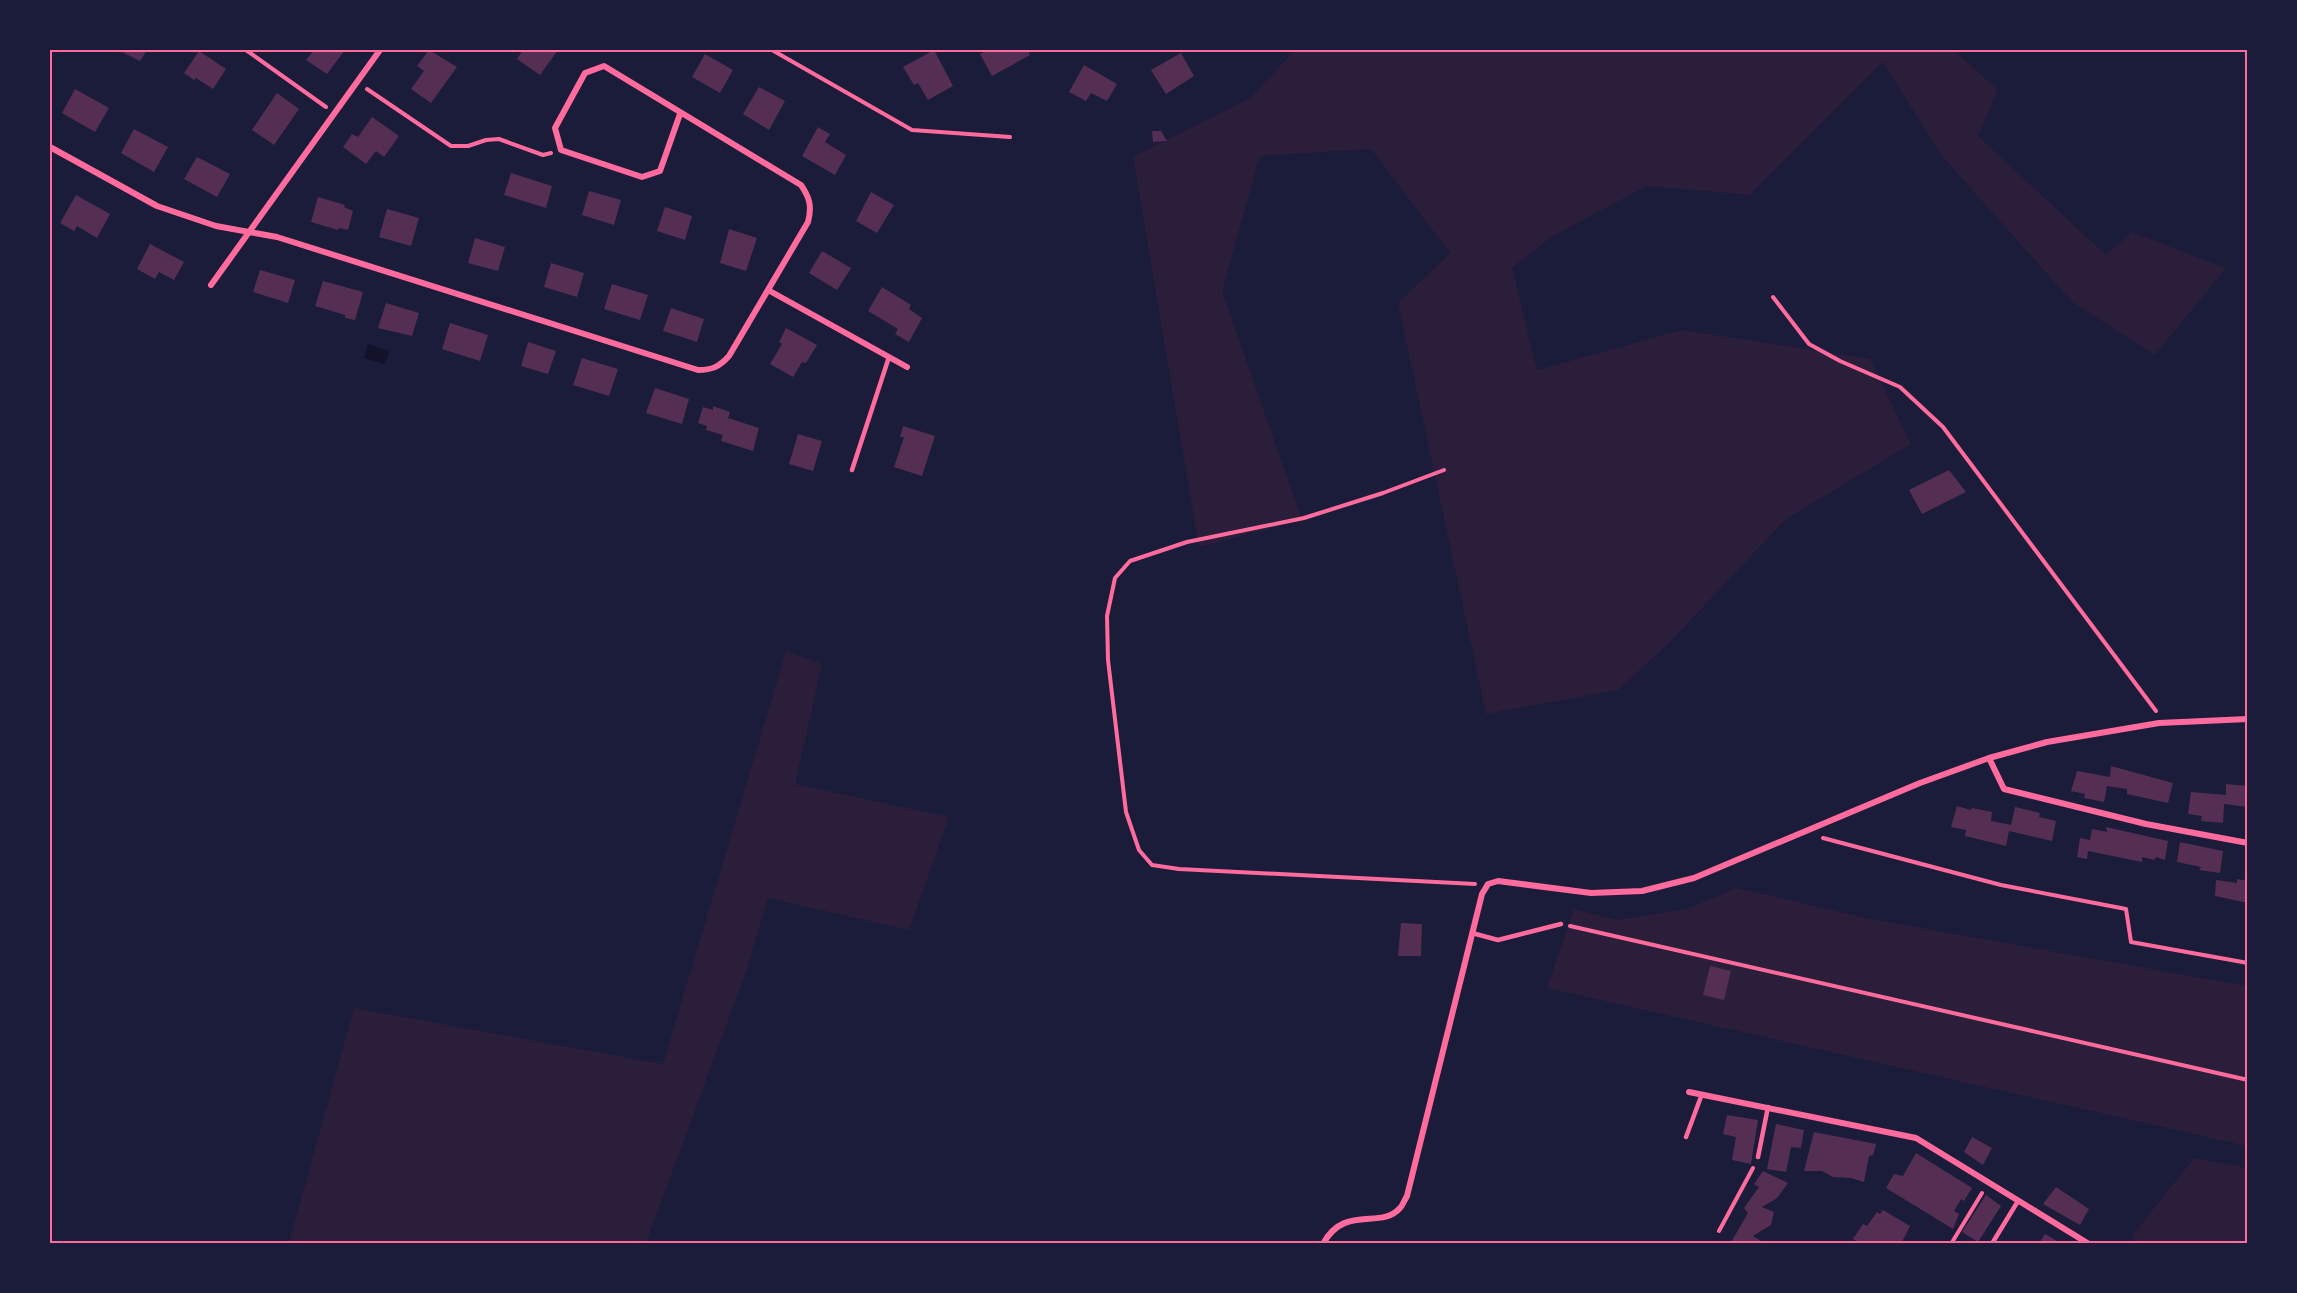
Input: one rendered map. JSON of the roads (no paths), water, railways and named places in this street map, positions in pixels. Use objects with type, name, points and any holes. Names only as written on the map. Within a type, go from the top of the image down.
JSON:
[{"type":"street","points":[[211,285],[380,50]]},
{"type":"street","points":[[50,147],[157,206],[216,226],[277,237],[698,370],[710,370],[722,364],[729,356],[808,222],[811,209],[809,195],[801,185],[604,66],[585,73],[555,128],[561,150],[642,177],[660,171],[680,114]]},
{"type":"street","points":[[768,290],[908,367]]},
{"type":"street","points":[[1323,1244],[1329,1232],[1341,1223],[1384,1216],[1399,1210],[1407,1196],[1482,894],[1488,884],[1498,881],[1591,893],[1642,891],[1694,878],[1920,783],[1989,758],[2047,742],[2166,723],[2247,719]]},
{"type":"street","points":[[1989,758],[2004,789],[2146,824],[2247,843]]},
{"type":"street","points":[[1689,1092],[1916,1138],[2089,1244]]},
{"type":"lane","points":[[852,470],[889,357]]},
{"type":"lane","points":[[1472,933],[1498,940],[1561,924]]},
{"type":"lane","points":[[1686,1137],[1702,1094]]},
{"type":"lane","points":[[1758,1157],[1768,1107]]},
{"type":"lane","points":[[1993,1242],[2018,1201]]}]
